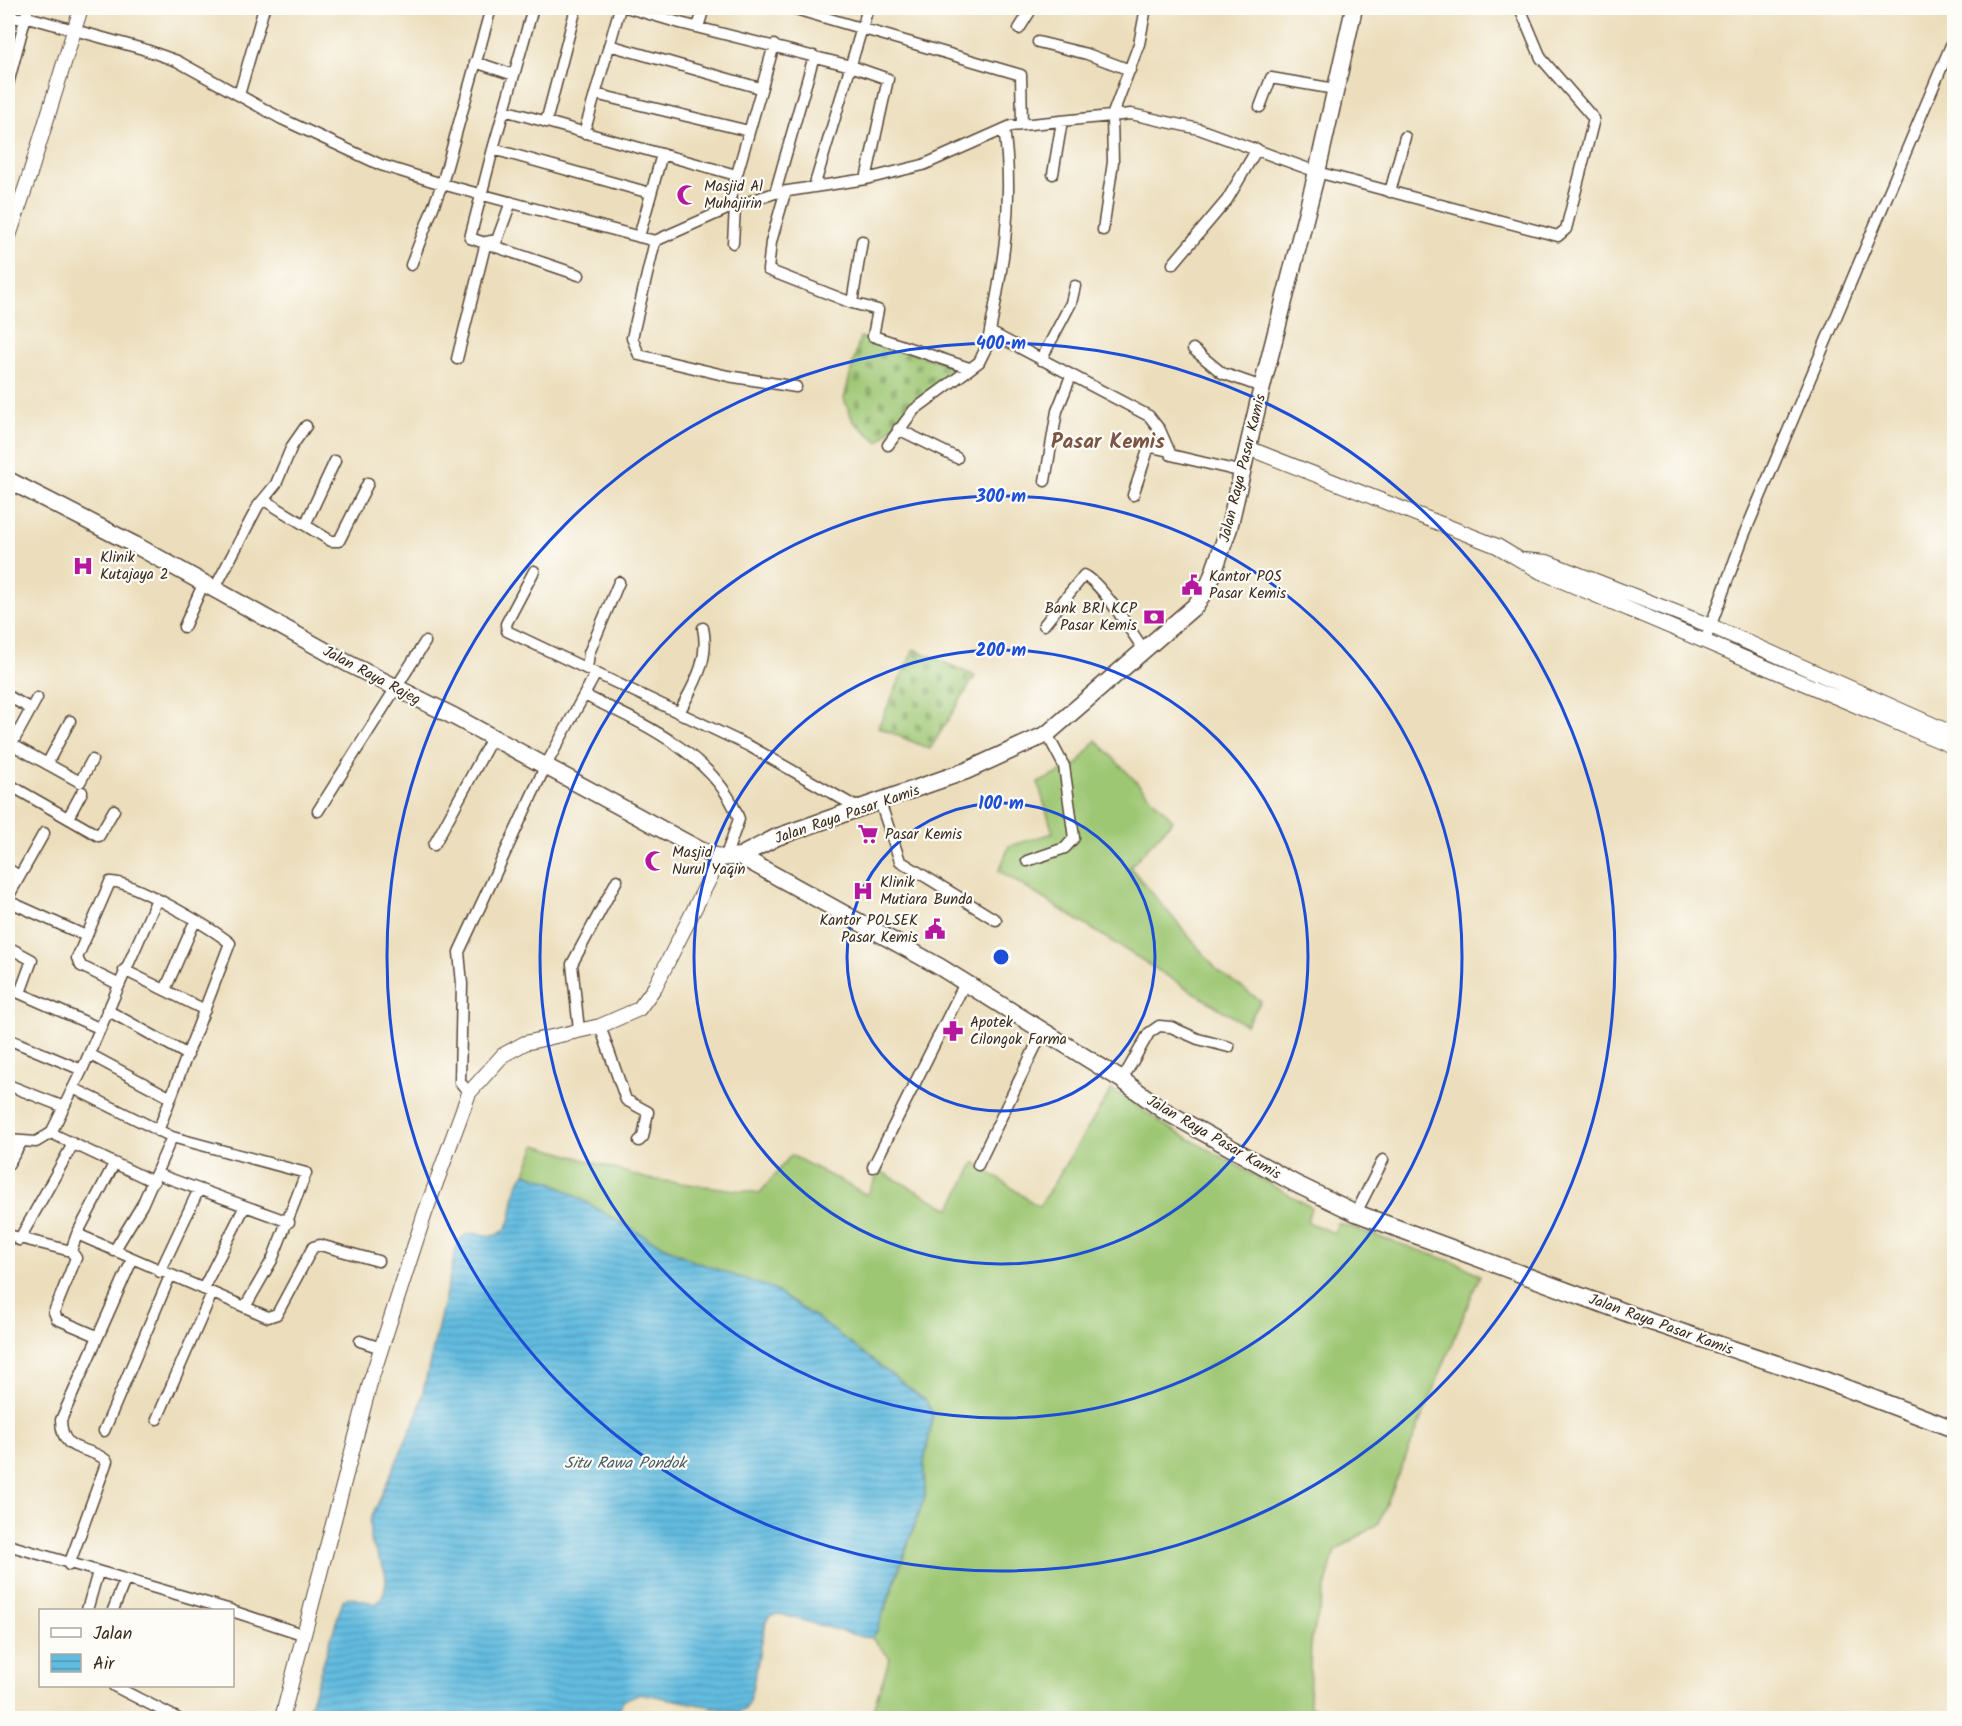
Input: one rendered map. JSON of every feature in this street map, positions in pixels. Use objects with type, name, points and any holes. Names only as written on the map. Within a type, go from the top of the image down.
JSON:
[{"type":"main road","name":"Jalan Raya Pasar Kamis","points":[[728,857],[777,837],[966,771],[1047,734],[1196,605],[1203,594],[1229,528],[1317,172],[1354,8]]},
{"type":"main road","name":"Jalan Raya Rajeg","points":[[8,480],[208,584],[397,690],[492,738],[691,846],[728,857]]},
{"type":"main road","name":"Jalan Raya Pasar Kamis","points":[[728,857],[965,983],[1122,1080],[1163,1110],[1204,1135],[1356,1213],[1651,1322],[1840,1385],[1954,1429]]},
{"type":"street","points":[[8,239],[69,29],[81,8]]},
{"type":"street","points":[[239,95],[264,8]]},
{"type":"street","points":[[411,265],[442,184],[491,8]]},
{"type":"street","points":[[533,8],[493,149],[471,238],[579,275]]},
{"type":"street","points":[[546,122],[576,8]]},
{"type":"street","points":[[584,133],[620,8]]},
{"type":"street","points":[[629,8],[774,45],[888,79],[889,85],[867,165],[866,179]]},
{"type":"street","points":[[698,27],[704,8]]},
{"type":"street","points":[[792,8],[1022,76],[1022,125]]},
{"type":"street","points":[[814,187],[868,8]]},
{"type":"street","points":[[1019,29],[1032,8]]},
{"type":"street","points":[[1103,230],[1113,162],[1112,116],[1130,70],[1146,8]]},
{"type":"street","points":[[8,18],[28,14],[69,29],[165,56],[282,119],[364,158],[442,184],[655,241],[731,208],[780,193],[866,179],[923,165],[1004,129],[1022,125],[1131,114],[1170,121],[1257,149],[1317,172],[1530,230],[1552,235],[1562,234],[1566,229],[1594,119],[1541,58],[1520,8]]},
{"type":"street","points":[[8,84],[28,14]]},
{"type":"street","points":[[1705,641],[1744,535],[1954,38]]},
{"type":"street","points":[[1038,42],[1087,54],[1130,70]]},
{"type":"street","points":[[609,45],[760,88]]},
{"type":"street","points":[[733,243],[731,208],[736,175],[774,45]]},
{"type":"street","points":[[814,56],[780,193],[768,270],[852,303],[878,310],[873,336],[969,368]]},
{"type":"street","points":[[475,62],[514,75]]},
{"type":"street","points":[[1260,107],[1268,81],[1274,77],[1335,89]]},
{"type":"street","points":[[595,94],[749,131]]},
{"type":"street","points":[[504,110],[736,175]]},
{"type":"street","points":[[1053,174],[1062,121]]},
{"type":"street","points":[[888,445],[914,410],[983,356],[990,332],[1007,228],[1010,168],[1004,129]]},
{"type":"street","points":[[1390,192],[1405,137]]},
{"type":"street","points":[[493,149],[650,193]]},
{"type":"street","points":[[1173,264],[1227,200],[1257,149]]},
{"type":"street","points":[[639,237],[662,154]]},
{"type":"street","points":[[457,359],[485,244],[488,239],[498,240],[510,202]]},
{"type":"street","points":[[655,241],[632,338],[639,355],[728,376],[796,387]]},
{"type":"street","points":[[852,303],[862,241]]},
{"type":"street","points":[[1041,360],[1071,303],[1075,286]]},
{"type":"street","points":[[990,332],[1149,416],[1160,430],[1169,451]]},
{"type":"street","points":[[1193,349],[1222,373],[1262,387]]},
{"type":"street","points":[[1045,481],[1057,411],[1071,376]]},
{"type":"street","points":[[183,627],[201,589],[208,584],[276,484],[292,446],[306,426]]},
{"type":"street","points":[[898,429],[957,458]]},
{"type":"street","points":[[1133,495],[1148,450],[1152,447],[1169,451],[1178,458],[1243,472]]},
{"type":"street","points":[[1248,448],[1497,546],[1516,559],[1705,641],[1954,734]]},
{"type":"street","points":[[305,525],[334,461]]},
{"type":"street","points":[[264,500],[331,541],[339,541],[368,483]]},
{"type":"street","points":[[1516,559],[1547,562],[1711,626],[1883,709],[1954,747]]},
{"type":"street","points":[[534,571],[506,624],[506,629],[680,711],[780,762],[858,808]]},
{"type":"street","points":[[1044,626],[1084,575],[1090,578],[1104,595],[1144,650]]},
{"type":"street","points":[[470,1093],[460,1082],[462,984],[459,952],[545,767],[584,695],[592,671],[589,653],[619,582]]},
{"type":"street","points":[[680,711],[703,665],[706,643],[703,628]]},
{"type":"street","points":[[318,812],[397,690],[425,642]]},
{"type":"street","points":[[282,1719],[302,1634],[381,1348],[425,1214],[470,1093],[506,1052],[532,1041],[600,1026],[632,1014],[646,1000],[728,857],[739,819],[720,787],[702,766],[662,733],[584,695]]},
{"type":"street","points":[[8,696],[31,709]]},
{"type":"street","points":[[37,698],[9,747],[80,782],[92,760]]},
{"type":"street","points":[[46,764],[70,721]]},
{"type":"street","points":[[1027,861],[1065,848],[1074,838],[1064,766],[1047,734]]},
{"type":"street","points":[[434,846],[492,738]]},
{"type":"street","points":[[8,784],[99,836],[114,810]]},
{"type":"street","points":[[68,818],[82,792]]},
{"type":"street","points":[[880,802],[900,861],[996,920]]},
{"type":"street","points":[[44,833],[8,899],[86,936]]},
{"type":"street","points":[[8,869],[19,876]]},
{"type":"street","points":[[579,1030],[572,964],[616,880]]},
{"type":"street","points":[[118,984],[79,964],[77,958],[110,882],[118,882],[157,899],[231,944],[158,1131]]},
{"type":"street","points":[[8,1140],[21,1143],[36,1142],[51,1133],[82,1070],[157,899]]},
{"type":"street","points":[[165,990],[195,921]]},
{"type":"street","points":[[8,947],[32,960],[20,993]]},
{"type":"street","points":[[124,970],[205,1010]]},
{"type":"street","points":[[873,1167],[965,983]]},
{"type":"street","points":[[8,988],[99,1028]]},
{"type":"street","points":[[107,1011],[188,1055]]},
{"type":"street","points":[[600,1026],[626,1100],[648,1112],[643,1137],[639,1141]]},
{"type":"street","points":[[1122,1080],[1149,1033],[1159,1026],[1171,1026],[1198,1040],[1229,1047]]},
{"type":"street","points":[[978,1165],[1043,1031]]},
{"type":"street","points":[[8,1039],[82,1070]]},
{"type":"street","points":[[89,1053],[171,1098]]},
{"type":"street","points":[[8,1085],[64,1107]]},
{"type":"street","points":[[73,1088],[172,1137],[306,1173],[272,1260],[244,1307]]},
{"type":"street","points":[[51,1133],[114,1164],[289,1221]]},
{"type":"street","points":[[114,1251],[155,1178],[172,1137]]},
{"type":"street","points":[[8,1165],[21,1143]]},
{"type":"street","points":[[19,1240],[73,1144]]},
{"type":"street","points":[[1356,1213],[1383,1160]]},
{"type":"street","points":[[71,1251],[77,1234],[114,1164]]},
{"type":"street","points":[[104,1431],[199,1190]]},
{"type":"street","points":[[157,1419],[207,1291],[245,1206]]},
{"type":"street","points":[[77,1234],[132,1260],[268,1317],[277,1314],[312,1247],[320,1245],[378,1261]]},
{"type":"street","points":[[8,1235],[19,1240],[71,1251],[76,1258],[54,1315],[57,1319],[97,1336]]},
{"type":"street","points":[[69,1564],[107,1461],[71,1445],[63,1436],[61,1420],[132,1260]]},
{"type":"street","points":[[360,1341],[381,1348]]},
{"type":"street","points":[[8,1545],[225,1609]]},
{"type":"street","points":[[88,1609],[98,1572]]},
{"type":"street","points":[[114,1609],[125,1580]]},
{"type":"street","points":[[234,1612],[302,1634]]},
{"type":"street","points":[[116,1687],[177,1719]]},
{"type":"green space","points":[[860,337],[964,369],[917,399],[879,442],[853,421],[844,399]]},
{"type":"green space","points":[[914,649],[975,676],[930,749],[878,727]]},
{"type":"green space","points":[[1096,740],[1173,820],[1130,867],[1218,971],[1261,1001],[1246,1025],[999,871],[1009,846],[1053,833],[1038,783],[1078,764]]},
{"type":"green space","points":[[1112,1089],[1168,1127],[1311,1207],[1307,1222],[1334,1233],[1338,1223],[1460,1264],[1480,1275],[1379,1523],[1335,1551],[1311,1641],[1309,1704],[1326,1718],[870,1718],[890,1658],[871,1637],[886,1608],[925,1496],[924,1464],[933,1414],[926,1401],[821,1321],[771,1288],[693,1261],[646,1237],[551,1182],[525,1173],[536,1145],[648,1179],[760,1193],[791,1155],[867,1195],[880,1171],[950,1209],[975,1162],[1039,1207]]},
{"type":"water","name":"Situ Rawa Pondok","points":[[525,1173],[551,1182],[646,1237],[693,1261],[771,1288],[821,1321],[926,1401],[933,1414],[924,1463],[925,1496],[876,1633],[871,1637],[862,1637],[780,1614],[770,1615],[766,1622],[749,1704],[744,1710],[738,1712],[640,1693],[624,1700],[613,1718],[306,1718],[343,1600],[349,1597],[377,1604],[384,1593],[385,1571],[370,1540],[370,1521],[418,1413],[457,1245],[467,1235],[496,1235],[507,1227],[516,1189]]},
{"type":"place","name":"Masjid Al Muhajirin","points":[[687,195]]},
{"type":"place","name":"Klinik Kutajaya 2","points":[[83,566]]},
{"type":"place","name":"Kantor POS Pasar Kemis","points":[[1192,585]]},
{"type":"place","name":"Bank BRI KCP Pasar Kemis","points":[[1154,617]]},
{"type":"place","name":"Pasar Kemis","points":[[868,834]]},
{"type":"place","name":"Masjid Nurul Yaqin","points":[[655,861]]},
{"type":"place","name":"Klinik Mutiara Bunda","points":[[863,891]]},
{"type":"place","name":"Kantor POLSEK Pasar Kemis","points":[[935,929]]},
{"type":"place","name":"Apotek Cilongok Farma","points":[[953,1031]]},
{"type":"district","name":"Pasar Kemis","points":[[1108,441]]}]
